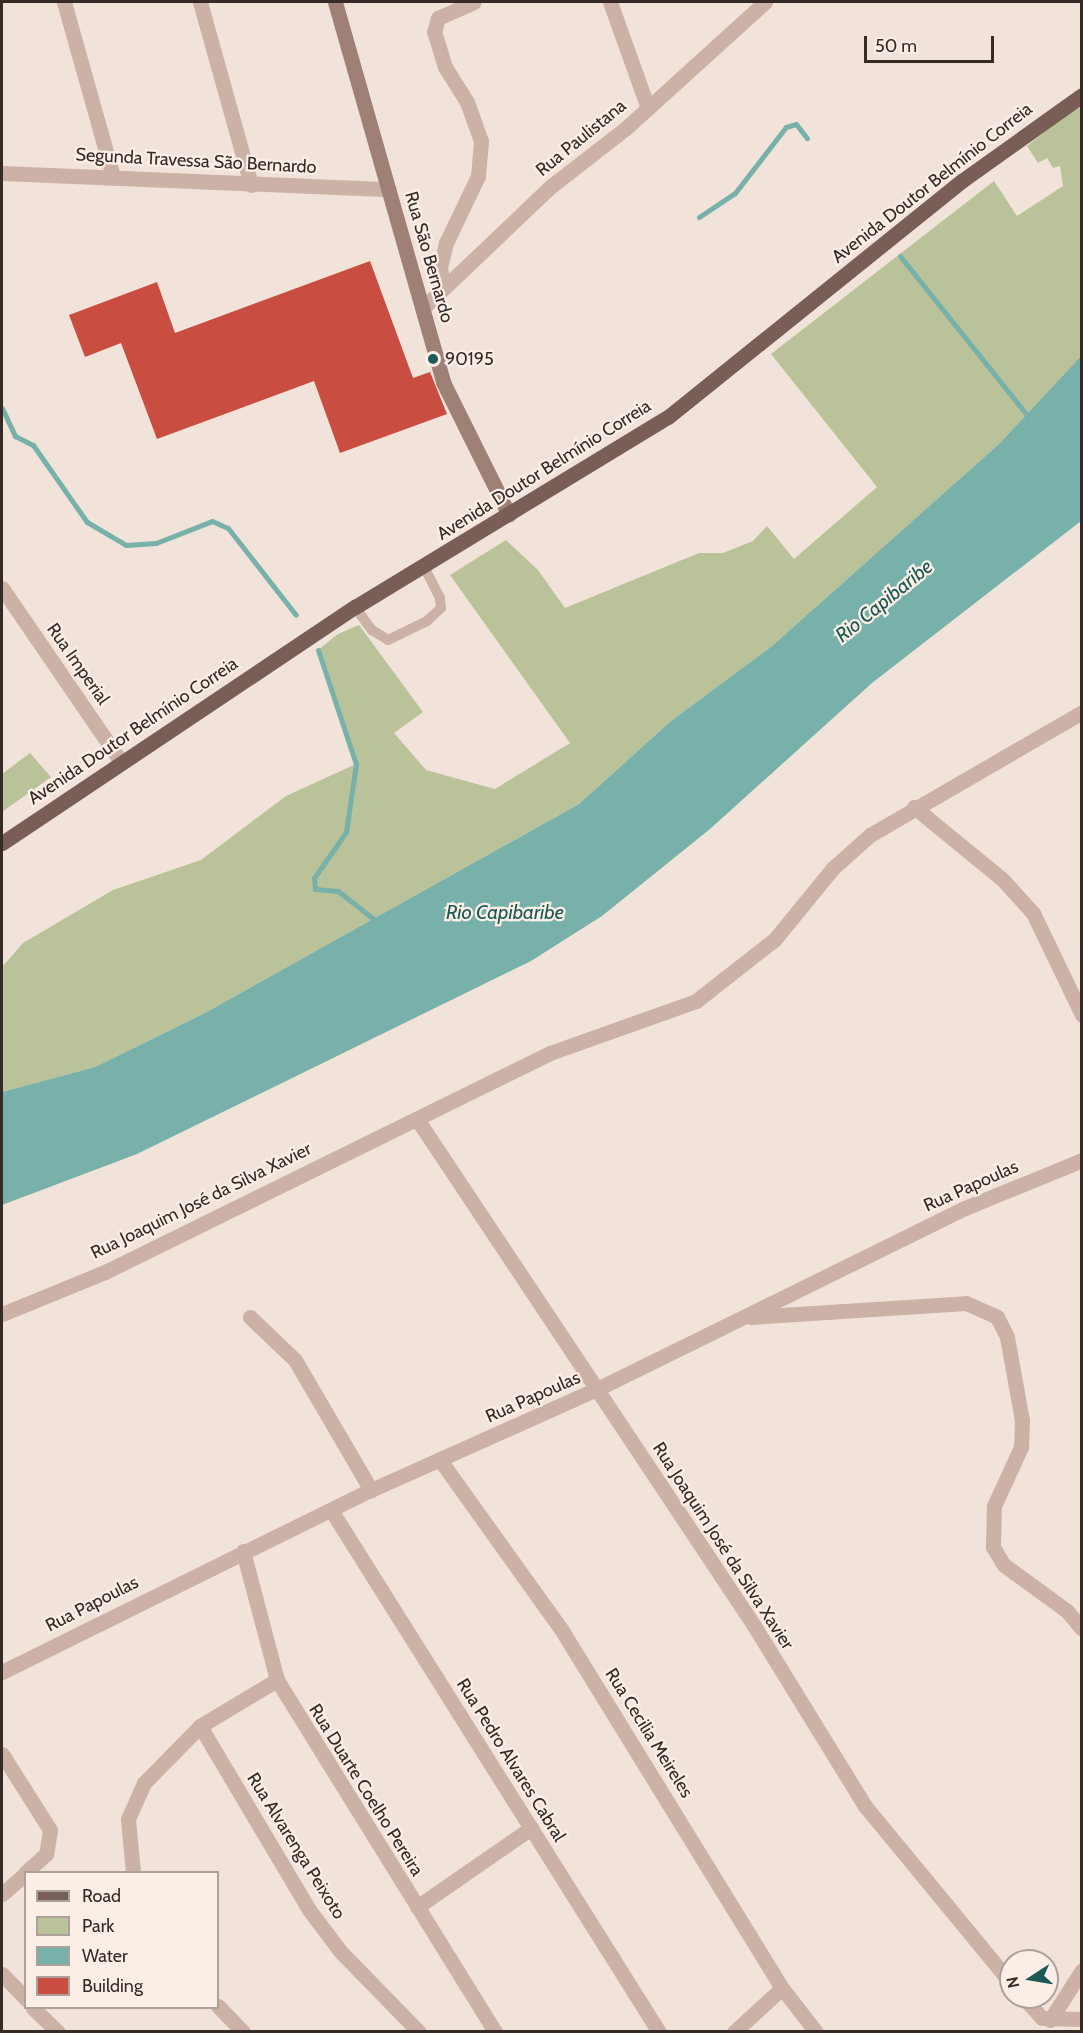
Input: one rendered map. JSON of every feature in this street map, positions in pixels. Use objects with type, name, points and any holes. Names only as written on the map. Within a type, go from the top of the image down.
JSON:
[{"type":"main road","name":"Avenida Doutor Belmínio Correia","points":[[2,843],[355,607],[668,417],[963,180],[1082,95]]},
{"type":"street","points":[[64,2],[113,176]]},
{"type":"street","points":[[200,2],[251,185]]},
{"type":"street","name":"Rua São Bernardo","points":[[335,2],[424,307],[465,435],[508,515]]},
{"type":"street","points":[[444,288],[440,267],[446,243],[478,176],[481,141],[437,49],[434,32],[438,18],[474,2]]},
{"type":"street","points":[[610,2],[648,108]]},
{"type":"street","name":"Rua Paulistana","points":[[424,307],[550,187],[648,108],[760,3]]},
{"type":"street","name":"Segunda Travessa São Bernardo","points":[[2,173],[389,189]]},
{"type":"street","name":"Rua Imperial","points":[[2,588],[122,763]]},
{"type":"street","name":"Rua Joaquim José da Silva Xavier","points":[[2,1314],[105,1272],[550,1053],[696,1001],[775,939],[850,851],[914,807],[1082,712]]},
{"type":"street","points":[[914,807],[1002,879],[1033,913],[1082,1015]]},
{"type":"street","name":"Rua Joaquim José da Silva Xavier","points":[[417,1119],[753,1624],[865,1806],[999,1968]]},
{"type":"street","name":"Rua Papoulas","points":[[2,1672],[243,1551],[372,1490],[596,1390],[965,1208],[1082,1160]]},
{"type":"street","points":[[742,1318],[966,1303],[997,1317],[1007,1337],[1022,1420],[1021,1447],[994,1506],[993,1547],[1004,1565],[1067,1611],[1082,1629]]},
{"type":"street","points":[[250,1317],[295,1360],[372,1490]]},
{"type":"street","name":"Rua Cecilia Meireles","points":[[440,1460],[561,1629],[782,1988],[816,2031]]},
{"type":"street","name":"Rua Pedro Alvares Cabral","points":[[331,1510],[659,2031]]},
{"type":"street","name":"Rua Duarte Coelho Pereira","points":[[243,1551],[276,1680],[495,2031]]},
{"type":"street","points":[[133,1871],[128,1819],[144,1784],[200,1726],[276,1680]]},
{"type":"street","name":"Rua Alvarenga Peixoto","points":[[200,1726],[310,1911],[340,1951],[419,2031]]},
{"type":"street","points":[[2,1754],[50,1830],[46,1854],[28,1871]]},
{"type":"street","points":[[417,1907],[531,1828]]},
{"type":"street","points":[[2,1894],[24,1875]]},
{"type":"street","points":[[1044,2023],[1082,1970]]},
{"type":"street","points":[[2,1974],[24,1997]]},
{"type":"street","points":[[734,2031],[782,1988]]},
{"type":"street","points":[[219,2007],[243,2031]]},
{"type":"street","points":[[35,2009],[58,2031]]},
{"type":"street","points":[[1033,2009],[1044,2023]]},
{"type":"street","points":[[1044,2023],[1082,2019]]},
{"type":"lane","points":[[355,607],[372,630],[388,640],[427,621],[441,608],[440,598],[424,566]]},
{"type":"green space","points":[[1081,103],[1081,356],[999,444],[772,646],[671,721],[579,804],[203,1014],[95,1067],[2,1092],[2,967],[23,943],[113,890],[201,860],[286,796],[356,764],[318,650],[338,634],[359,625],[423,712],[394,733],[426,770],[495,789],[570,743],[450,575],[506,540],[538,570],[565,608],[699,553],[723,553],[753,541],[767,526],[794,559],[877,487],[771,354],[994,181],[1017,216],[1063,186],[1060,166],[1053,168],[1047,158],[1038,163],[1027,146]]},
{"type":"green space","points":[[30,753],[51,777],[2,812],[2,774]]},
{"type":"water","name":"Rio Capibaribe","points":[[1081,356],[1081,521],[872,683],[710,829],[602,916],[531,961],[137,1154],[2,1205],[2,1092],[95,1067],[203,1014],[579,804],[671,721],[772,646],[999,444]]},
{"type":"building","points":[[370,261],[413,378],[430,372],[447,414],[340,453],[314,381],[157,439],[121,343],[85,357],[69,315],[157,282],[175,333]]},
{"type":"waterway","points":[[699,217],[735,193],[786,127],[796,124],[807,138]]},
{"type":"waterway","points":[[900,256],[1030,419]]},
{"type":"waterway","points":[[2,408],[15,436],[33,445],[87,522],[126,545],[156,543],[212,521],[228,528],[296,615]]},
{"type":"waterway","points":[[318,650],[356,764],[346,832],[314,878],[315,889],[338,891],[380,924]]},
{"type":"place","name":"90195","points":[[433,359]]}]
